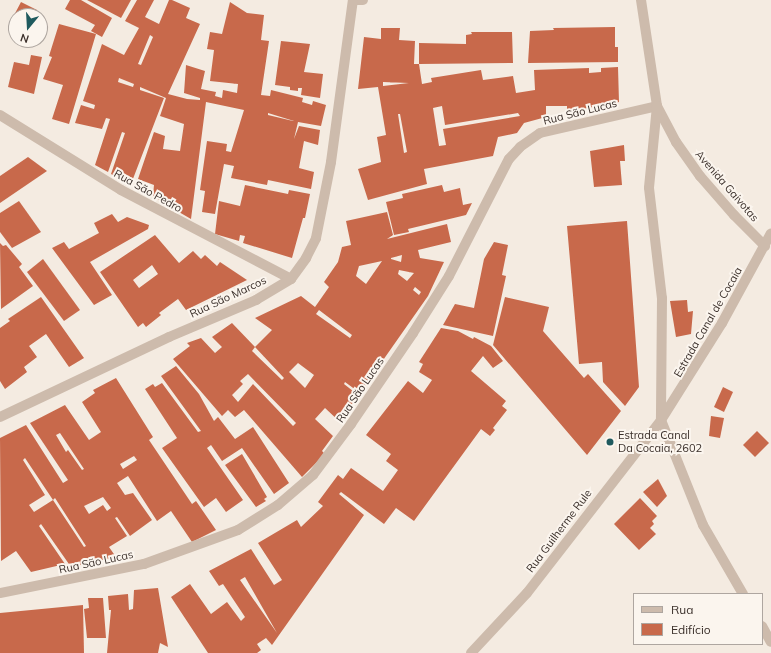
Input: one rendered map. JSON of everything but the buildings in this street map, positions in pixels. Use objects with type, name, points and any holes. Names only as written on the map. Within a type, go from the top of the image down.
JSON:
[{"type":"street","points":[[353,0],[363,0]]},
{"type":"street","name":"Rua São Marcos","points":[[0,417],[169,337],[256,300],[291,279],[306,258],[316,238],[332,162],[353,0]]},
{"type":"street","name":"Avenida Gaivotas","points":[[641,0],[657,106],[676,142],[700,176],[765,246]]},
{"type":"street","points":[[657,106],[649,188],[662,298],[661,420],[703,525],[741,593]]},
{"type":"street","name":"Rua São Lucas","points":[[0,593],[144,564],[238,530],[278,505],[313,475],[356,418],[449,276],[509,159],[520,147],[540,133],[657,106]]},
{"type":"street","name":"Rua São Pedro","points":[[0,115],[114,186],[291,279]]},
{"type":"street","name":"Estrada Canal de Cocaia","points":[[661,420],[722,323],[771,233]]},
{"type":"street","name":"Rua Guilherme Rule","points":[[471,653],[527,593],[661,420]]},
{"type":"street","points":[[763,628],[771,642]]},
{"type":"place","name":"Estrada Canal Da Cocaia, 2602","points":[[610,442]]}]
